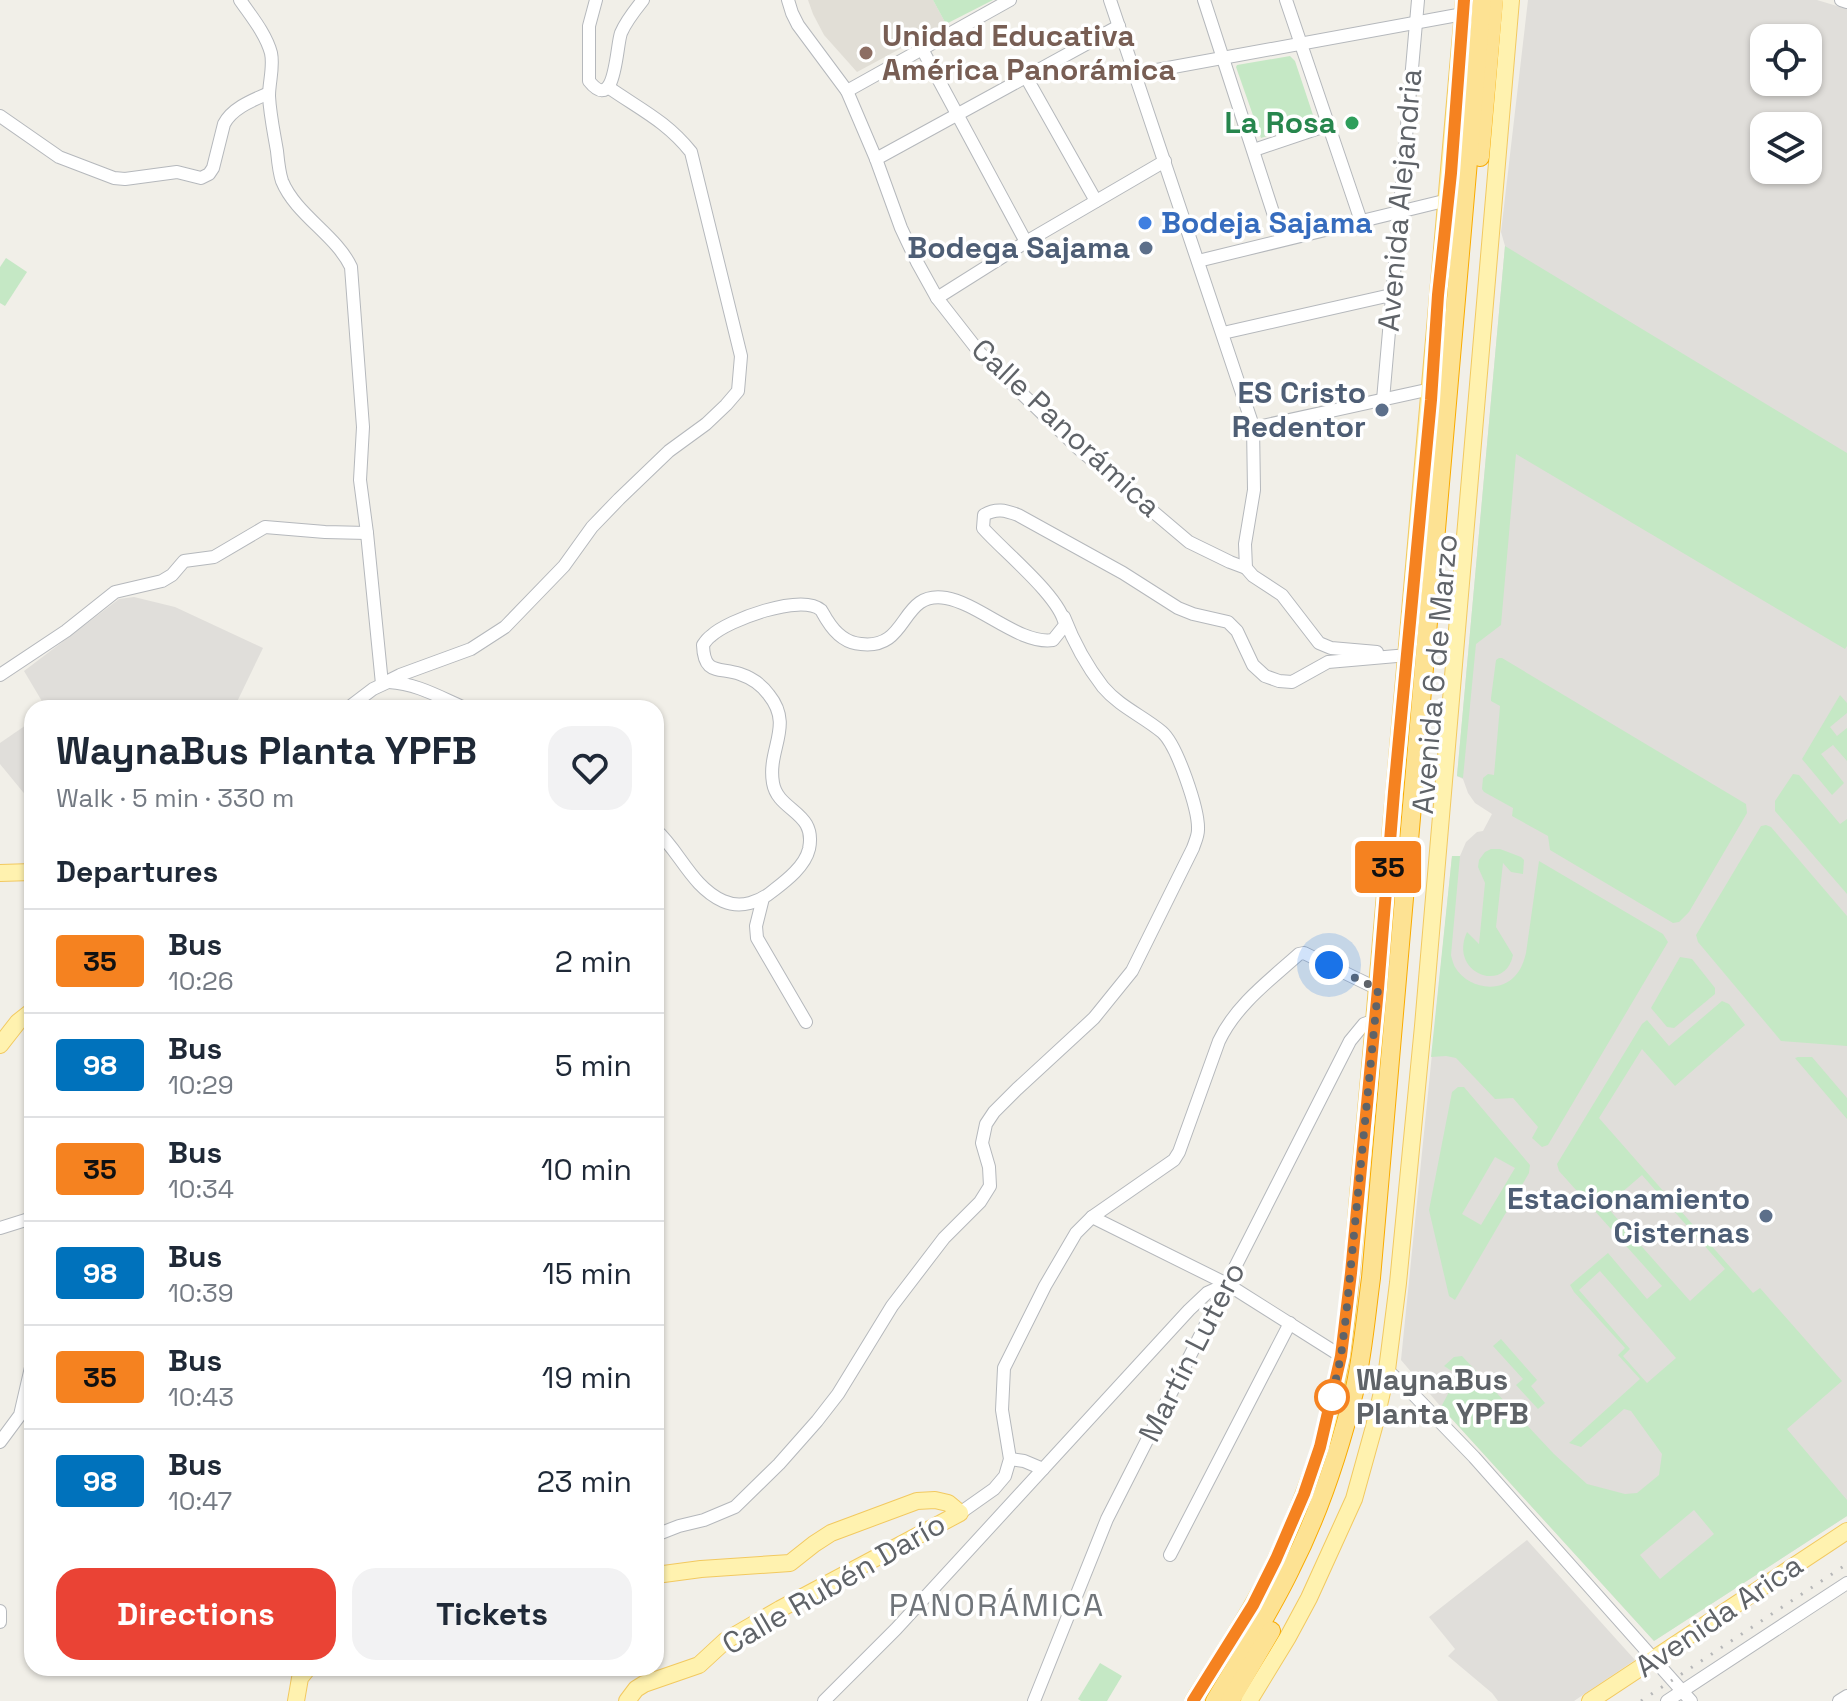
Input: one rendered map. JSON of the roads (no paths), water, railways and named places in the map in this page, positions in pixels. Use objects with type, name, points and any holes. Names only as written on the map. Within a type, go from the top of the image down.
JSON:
[{"type":"highway","name":"Avenida 6 de Marzo","points":[[1215,1701],[1269,1612],[1323,1495],[1352,1399],[1360,1360],[1371,1278],[1482,0]]},
{"type":"highway","name":"Avenida 6 de Marzo","points":[[1230,1701],[1303,1573],[1332,1503],[1355,1433],[1372,1349],[1394,1143],[1494,0]]},
{"type":"main road","name":"Avenida 6 de Marzo","points":[[1249,1701],[1309,1598],[1354,1499],[1387,1370],[1397,1297],[1424,1011],[1511,0]]},
{"type":"main road","name":"Avenida 6 de Marzo","points":[[1193,1701],[1253,1605],[1304,1494],[1320,1447],[1341,1356],[1378,989],[1464,7]]},
{"type":"main road","points":[[0,873],[24,872]]},
{"type":"main road","points":[[0,1045],[24,1017]]},
{"type":"main road","points":[[664,1574],[790,1563],[831,1533],[917,1501],[948,1503],[960,1513]]},
{"type":"main road","name":"Calle Rubén Darío","points":[[627,1701],[644,1684],[699,1665],[725,1641],[960,1513]]},
{"type":"main road","name":"Avenida Arica","points":[[1590,1701],[1847,1531]]},
{"type":"main road","points":[[296,1701],[302,1676]]},
{"type":"street","points":[[240,0],[261,31],[271,53],[269,93],[282,180],[308,216],[346,256],[351,267],[363,427],[360,480],[385,683]]},
{"type":"street","points":[[596,0],[589,26],[589,81],[594,88],[601,90],[614,79],[621,34],[643,0]]},
{"type":"street","name":"Calle Panorámica","points":[[788,0],[798,25],[847,91],[901,228],[937,298],[980,353],[1079,449],[1189,542],[1246,568],[1282,595],[1319,643],[1331,648],[1408,655]]},
{"type":"street","points":[[847,91],[1010,0]]},
{"type":"street","points":[[1110,0],[1253,428],[1254,490],[1245,544],[1246,568]]},
{"type":"street","points":[[1204,0],[1282,240]]},
{"type":"street","points":[[1286,0],[1361,221]]},
{"type":"street","name":"Avenida Alejandria","points":[[1383,400],[1418,0]]},
{"type":"street","points":[[1841,0],[1847,2]]},
{"type":"street","points":[[1135,74],[1416,22],[1464,7]]},
{"type":"street","points":[[876,159],[1119,26]]},
{"type":"street","points":[[922,49],[1026,242]]},
{"type":"street","points":[[1026,77],[1096,201]]},
{"type":"street","points":[[359,700],[400,675],[471,649],[505,627],[564,566],[592,527],[619,499],[669,451],[706,424],[738,391],[741,356],[691,152],[676,134],[655,117],[608,87]]},
{"type":"street","points":[[0,116],[59,157],[114,178],[177,172],[201,178],[213,168],[227,117],[269,93]]},
{"type":"street","points":[[1254,150],[1328,125]]},
{"type":"street","points":[[937,298],[1165,161]]},
{"type":"street","points":[[1198,261],[1448,200]]},
{"type":"street","points":[[1223,333],[1391,295]]},
{"type":"street","points":[[1253,428],[1431,389]]},
{"type":"street","points":[[664,1532],[735,1507],[779,1464],[838,1394],[892,1306],[944,1238],[980,1202],[990,1186],[989,1167],[982,1143],[986,1124],[1017,1089],[1094,1018],[1132,971],[1193,848],[1198,830],[1197,814],[1170,743],[1164,734],[1122,706],[1104,688],[1077,649],[1063,616],[1039,585],[983,528],[984,515],[999,510],[1018,515],[1123,573],[1178,608],[1228,622],[1237,631],[1253,665],[1265,676],[1279,681],[1292,682],[1328,662],[1408,655]]},
{"type":"street","points":[[0,675],[56,638],[115,592],[162,581],[184,561],[214,557],[265,527],[367,533]]},
{"type":"street","points":[[664,840],[699,883],[725,902],[742,905],[775,890],[802,864],[809,848],[808,830],[803,818],[777,795],[773,783],[772,762],[781,720],[777,705],[751,678],[709,666],[703,657],[703,645],[712,635],[747,616],[789,606],[810,605],[821,610],[834,631],[846,641],[862,645],[882,643],[893,636],[919,602],[932,598],[946,598],[977,610],[1034,640],[1053,640],[1065,625],[1063,616]]},
{"type":"street","points":[[385,683],[404,683],[449,700]]},
{"type":"street","points":[[763,898],[756,926],[757,938],[806,1022]]},
{"type":"street","points":[[960,1513],[994,1489],[1005,1476],[1010,1459],[1002,1410],[1004,1368],[1045,1286],[1076,1233],[1092,1217],[1174,1160],[1219,1041],[1237,1010],[1299,954],[1304,953],[1378,989]]},
{"type":"street","name":"Martín Lutero","points":[[1034,1701],[1107,1519],[1350,1041],[1364,1024],[1375,1020]]},
{"type":"street","points":[[1092,1217],[1227,1284],[1341,1356]]},
{"type":"street","points":[[0,1228],[24,1220]]},
{"type":"street","points":[[824,1701],[896,1629],[1189,1310],[1207,1293],[1227,1284]]},
{"type":"street","points":[[1170,1555],[1290,1323]]},
{"type":"street","points":[[1387,1370],[1474,1457],[1686,1696]]},
{"type":"street","points":[[0,1442],[20,1415],[24,1398]]},
{"type":"street","points":[[1010,1459],[1043,1469]]},
{"type":"street","name":"Avenida Arica","points":[[1667,1701],[1686,1696],[1847,1583]]},
{"type":"street","points":[[0,1611],[0,1622]]},
{"type":"street","points":[[1839,1701],[1847,1696]]},
{"type":"railway","points":[[1641,1701],[1847,1564]]},
{"type":"place","name":"Unidad Educativa América Panorámica","points":[[866,53]]},
{"type":"place","name":"La Rosa","points":[[1352,123]]},
{"type":"place","name":"Bodeja Sajama","points":[[1145,223]]},
{"type":"place","name":"Bodega Sajama","points":[[1146,248]]},
{"type":"place","name":"ES Cristo Redentor","points":[[1382,410]]},
{"type":"place","name":"Estacionamiento Cisternas","points":[[1766,1216]]},
{"type":"place","name":"WaynaBus Planta YPFB","points":[[1332,1397]]},
{"type":"district","name":"PANORÁMICA","points":[[997,1605]]}]
